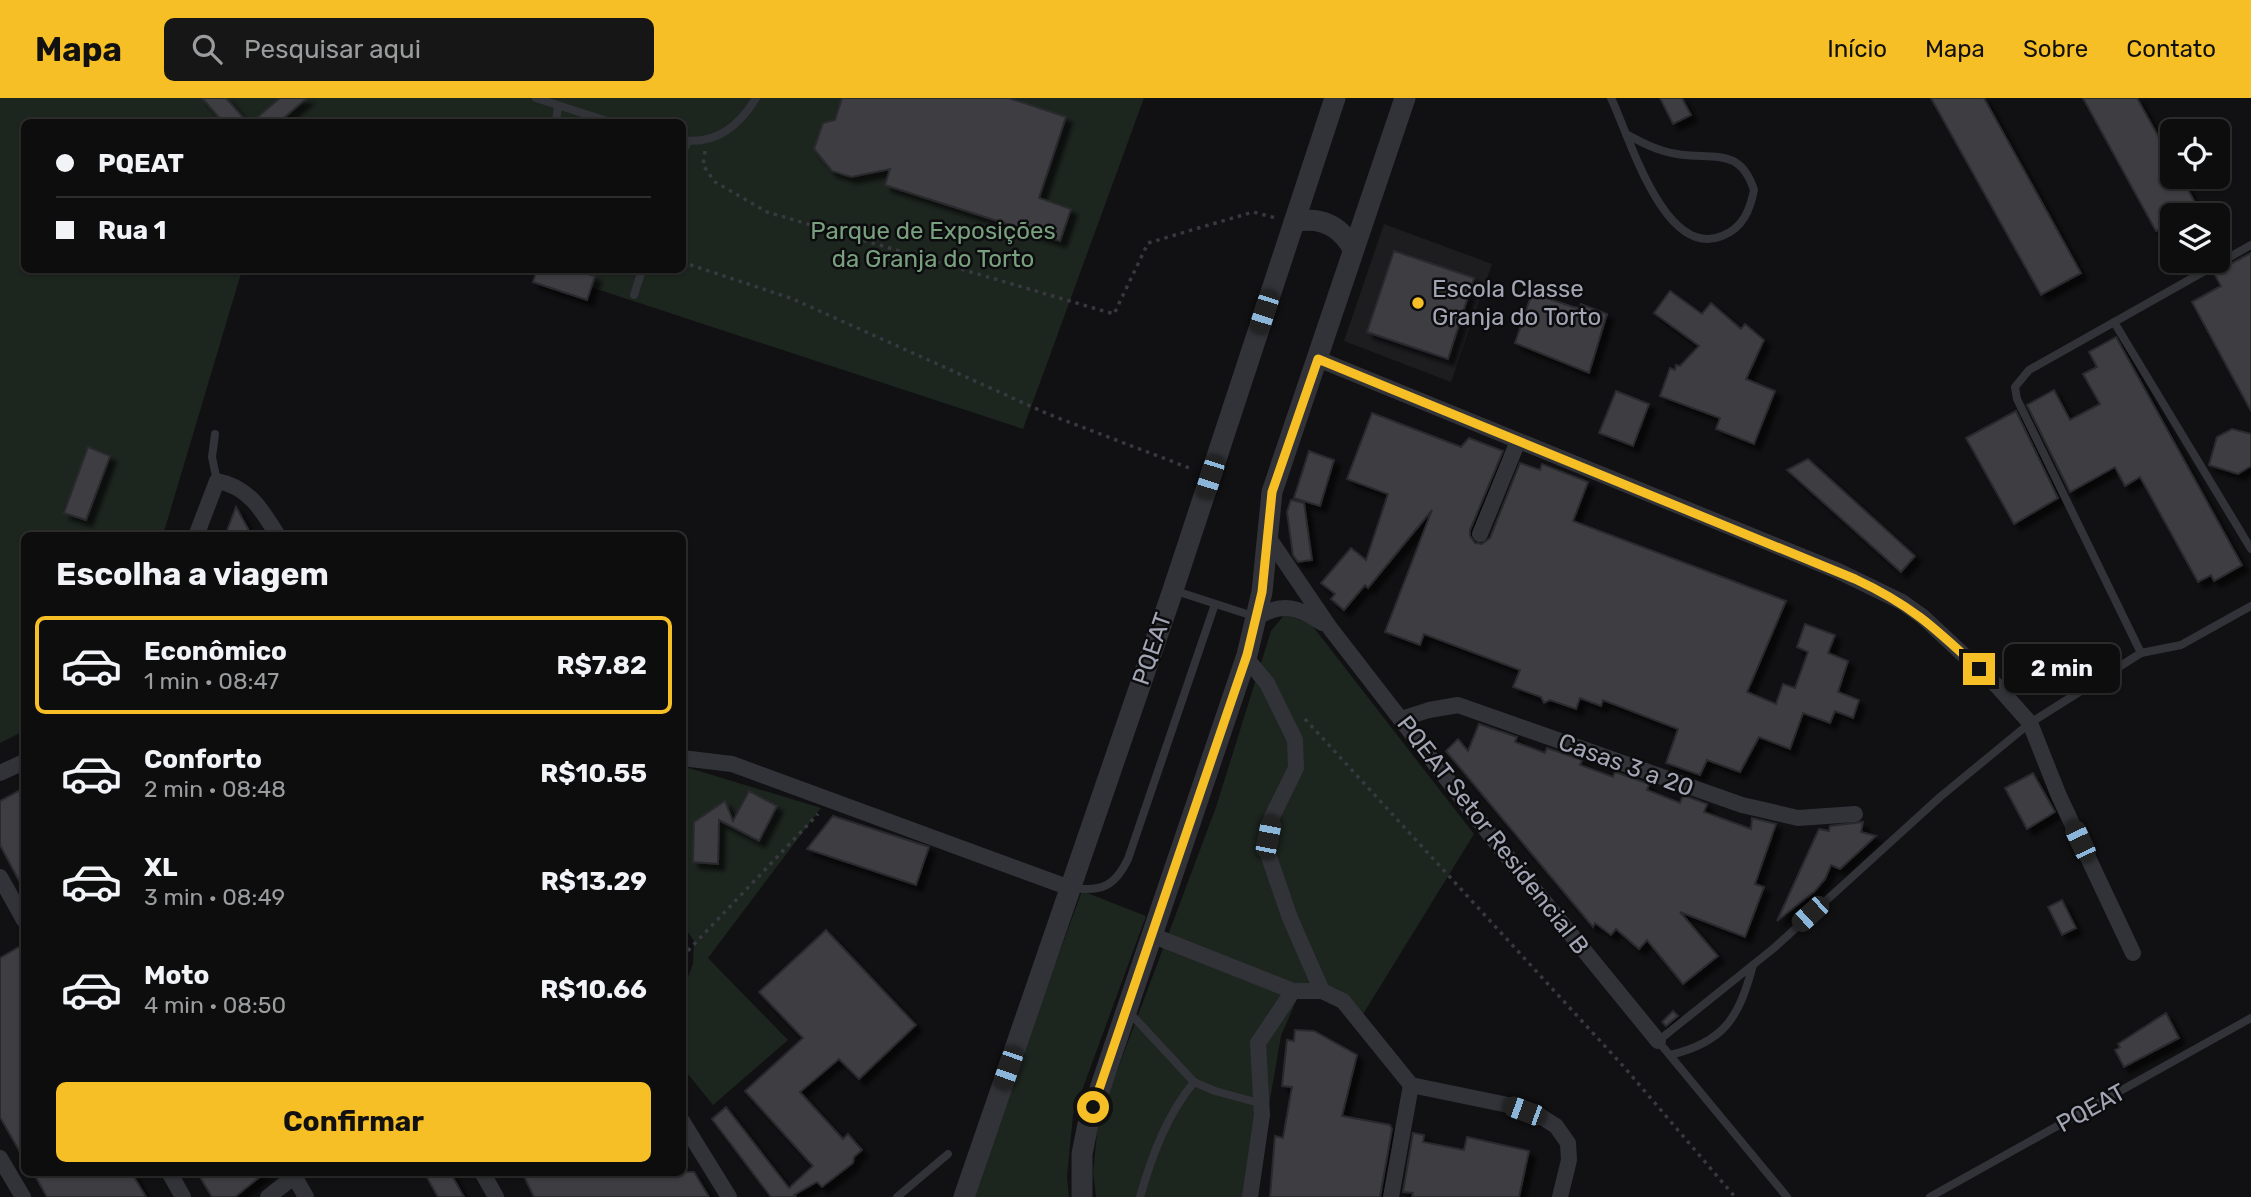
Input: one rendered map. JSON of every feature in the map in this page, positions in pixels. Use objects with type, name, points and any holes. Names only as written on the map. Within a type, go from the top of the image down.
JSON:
[{"type":"street","name":"PQEAT","points":[[964,1197],[1173,590],[1335,98]]},
{"type":"street","points":[[1082,1197],[1083,1154],[1088,1124],[1247,658],[1257,617],[1272,492],[1405,98]]},
{"type":"street","points":[[1294,222],[1317,220],[1329,223],[1339,230],[1353,249]]},
{"type":"street","points":[[1318,359],[1838,571],[1902,602],[1923,617],[1998,687],[2030,723],[2059,796],[2133,953]]},
{"type":"street","points":[[1480,534],[1518,441]]},
{"type":"street","points":[[198,532],[217,481],[247,494],[258,503],[276,532]]},
{"type":"street","name":"PQEAT Setor Residencial B","points":[[1266,534],[1330,628],[1498,845],[1658,1041]]},
{"type":"street","points":[[1257,617],[1284,606],[1309,614],[1330,628]]},
{"type":"street","points":[[1247,658],[1267,683],[1295,740],[1296,768],[1271,819],[1267,851],[1290,918],[1322,991]]},
{"type":"street","name":"Casas 3 a 20","points":[[1401,719],[1429,709],[1458,705],[1671,782],[1776,814],[1798,818],[1854,814]]},
{"type":"street","points":[[686,758],[732,764],[1070,888]]},
{"type":"street","points":[[0,773],[21,763]]},
{"type":"street","points":[[0,877],[21,915]]},
{"type":"street","points":[[1154,936],[1293,991],[1322,991],[1351,1009],[1411,1085],[1508,1105],[1541,1116],[1556,1126],[1568,1143],[1569,1160],[1560,1197]]},
{"type":"street","points":[[1250,1197],[1263,1104],[1258,1044],[1293,991]]},
{"type":"street","points":[[1391,1197],[1411,1085]]},
{"type":"street","points":[[686,1127],[729,1197]]},
{"type":"street","points":[[0,1158],[23,1197]]},
{"type":"street","points":[[171,1176],[183,1197]]},
{"type":"street","points":[[268,1197],[294,1176]]},
{"type":"street","points":[[298,1176],[306,1197]]},
{"type":"street","points":[[484,1176],[496,1197]]},
{"type":"lane","points":[[536,98],[600,119]]},
{"type":"lane","points":[[686,141],[707,139],[729,131],[756,98]]},
{"type":"lane","points":[[1611,98],[1650,189],[1673,222],[1687,233],[1705,240],[1720,237],[1735,229],[1745,219],[1754,190],[1742,166],[1730,158],[1656,150],[1628,135]]},
{"type":"lane","points":[[556,119],[558,106]]},
{"type":"lane","points":[[2141,653],[2015,393],[2020,378],[2029,370],[2251,245]]},
{"type":"lane","points":[[634,295],[641,273]]},
{"type":"lane","points":[[2114,322],[2251,549]]},
{"type":"lane","points":[[215,434],[212,457],[217,481]]},
{"type":"lane","points":[[1173,590],[1257,617]]},
{"type":"lane","points":[[1070,888],[1101,889],[1119,877],[1128,859],[1215,604]]},
{"type":"lane","points":[[1787,1197],[1658,1041],[1753,965],[1940,797],[2030,723],[2141,653],[2181,645],[2251,606]]},
{"type":"lane","points":[[1670,1055],[1703,1045],[1723,1031],[1741,1004],[1753,965]]},
{"type":"lane","points":[[1127,1009],[1194,1082],[1215,1091],[1263,1104]]},
{"type":"lane","name":"PQEAT","points":[[1930,1197],[2251,1018]]},
{"type":"lane","points":[[1140,1197],[1164,1129],[1176,1104],[1194,1082]]},
{"type":"lane","points":[[897,1197],[948,1154]]},
{"type":"path","points":[[707,139],[703,165],[715,182],[767,212],[1114,314],[1148,243],[1253,212],[1294,222]]},
{"type":"path","points":[[686,263],[793,299],[1048,414],[1210,477]]},
{"type":"path","points":[[1304,717],[1625,1068],[1735,1197]]},
{"type":"path","points":[[686,953],[832,800]]},
{"type":"shaded area","name":"Escola Classe Granja do Torto","points":[[1384,224],[1492,264],[1451,382],[1344,341]]},
{"type":"green space","name":"Parque de Exposições da Granja do Torto","points":[[0,98],[1144,98],[1023,429],[548,273],[686,273],[686,119],[21,119],[21,273],[241,273],[164,532],[21,532],[21,732],[0,743]]},
{"type":"green space","points":[[1285,614],[1311,624],[1474,834],[1357,1024],[1345,1008],[1333,999],[1299,994],[1281,1036],[1253,1197],[1096,1197],[1093,1173],[1098,1122],[1216,807],[1271,631]]},
{"type":"green space","points":[[686,768],[821,808],[708,958],[788,1040],[713,1105],[686,1072],[686,982],[693,964],[694,941],[686,929]]},
{"type":"green space","points":[[1082,891],[1146,916],[1073,1115],[1067,1177],[1069,1197],[970,1197]]},
{"type":"building","points":[[202,98],[226,98],[244,119],[220,119]]},
{"type":"building","points":[[280,98],[307,98],[282,119],[256,119]]},
{"type":"building","points":[[842,98],[1009,98],[1066,117],[1039,198],[1071,209],[1060,241],[885,185],[890,169],[851,177],[832,171],[814,149],[823,123],[835,120]]},
{"type":"building","points":[[1660,98],[1682,98],[1691,115],[1673,124]]},
{"type":"building","points":[[1931,98],[1984,98],[2081,273],[2041,295]]},
{"type":"building","points":[[2083,98],[2137,98],[2160,139],[2160,189],[2188,189],[2195,203],[2160,203],[2160,229],[2156,231]]},
{"type":"building","points":[[1394,251],[1474,278],[1448,359],[1367,332]]},
{"type":"building","points":[[2251,253],[2251,411],[2192,302],[2221,286],[2214,273],[2230,273],[2230,264]]},
{"type":"building","points":[[536,273],[584,273],[595,276],[587,300],[533,282]]},
{"type":"building","points":[[1670,291],[1702,314],[1711,303],[1741,329],[1745,324],[1764,340],[1746,379],[1775,391],[1754,444],[1716,429],[1720,418],[1660,396],[1670,368],[1675,370],[1676,365],[1680,366],[1699,346],[1654,313]]},
{"type":"building","points":[[1532,293],[1573,307],[1580,308],[1581,304],[1607,314],[1589,373],[1515,343]]},
{"type":"building","points":[[2116,337],[2242,565],[2214,581],[2211,575],[2198,582],[2140,477],[2125,486],[2115,467],[2070,492],[2027,405],[2054,390],[2070,420],[2100,404],[2083,374],[2097,367],[2089,352]]},
{"type":"building","points":[[1616,391],[1649,404],[1633,446],[1599,433]]},
{"type":"building","points":[[2016,411],[2058,498],[2014,524],[1966,438]]},
{"type":"building","points":[[1372,413],[1461,447],[1469,438],[1503,451],[1470,530],[1470,536],[1475,543],[1482,544],[1490,538],[1520,463],[1540,470],[1542,464],[1588,482],[1573,521],[1786,601],[1747,692],[1776,704],[1783,684],[1795,688],[1808,652],[1797,647],[1805,624],[1835,635],[1828,653],[1848,661],[1838,692],[1859,700],[1853,718],[1835,711],[1830,723],[1803,713],[1790,749],[1759,737],[1740,772],[1707,760],[1700,775],[1666,763],[1678,729],[1603,700],[1601,706],[1580,698],[1576,709],[1550,700],[1544,703],[1541,697],[1513,687],[1520,670],[1424,634],[1420,645],[1385,632],[1432,510],[1368,588],[1365,585],[1344,610],[1331,599],[1335,594],[1321,583],[1351,548],[1366,560],[1388,494],[1347,479]]},
{"type":"building","points":[[2232,429],[2251,434],[2251,466],[2238,474],[2209,465],[2217,437]]},
{"type":"building","points":[[88,447],[110,456],[86,520],[64,513]]},
{"type":"building","points":[[1309,451],[1334,460],[1320,506],[1294,498]]},
{"type":"building","points":[[1808,459],[1915,556],[1901,572],[1787,470]]},
{"type":"building","points":[[1291,500],[1304,503],[1312,560],[1298,562],[1293,555],[1287,512]]},
{"type":"building","points":[[236,507],[250,532],[227,532]]},
{"type":"building","points":[[1479,724],[1517,737],[1515,742],[1545,753],[1547,748],[1582,760],[1580,765],[1613,777],[1615,772],[1649,784],[1647,790],[1680,803],[1683,795],[1707,804],[1704,812],[1751,829],[1752,818],[1776,824],[1755,884],[1764,887],[1745,937],[1680,912],[1718,956],[1683,984],[1647,940],[1639,949],[1616,929],[1611,935],[1595,923],[1593,927],[1446,751],[1458,739],[1468,751]]},
{"type":"building","points":[[2033,773],[2055,812],[2027,829],[2005,788]]},
{"type":"building","points":[[21,790],[21,884],[0,845],[0,801]]},
{"type":"building","points":[[749,791],[777,806],[759,841],[719,820],[718,864],[693,862],[694,822],[725,801],[733,821]]},
{"type":"building","points":[[833,816],[929,847],[916,885],[807,849]]},
{"type":"building","points":[[1863,822],[1861,832],[1876,836],[1840,869],[1831,865],[1825,879],[1815,891],[1777,921],[1819,829],[1829,831],[1830,826]]},
{"type":"building","points":[[2062,900],[2076,928],[2062,935],[2048,907]]},
{"type":"building","points":[[826,930],[916,1025],[859,1079],[839,1059],[800,1092],[843,1139],[848,1134],[862,1150],[854,1157],[853,1163],[822,1187],[817,1182],[794,1195],[796,1197],[771,1197],[712,1119],[726,1107],[789,1188],[813,1166],[745,1091],[803,1038],[759,992]]},
{"type":"building","points":[[21,946],[21,1154],[0,1117],[0,958]]},
{"type":"building","points":[[1673,1011],[1678,1016],[1666,1026],[1662,1022]]},
{"type":"building","points":[[2166,1013],[2179,1038],[2124,1067],[2115,1050],[2120,1047],[2118,1044]]},
{"type":"building","points":[[1295,1030],[1314,1031],[1357,1055],[1342,1116],[1390,1125],[1392,1129],[1380,1197],[1270,1197],[1275,1136],[1283,1138],[1292,1087],[1282,1086],[1287,1040],[1294,1041]]},
{"type":"building","points":[[1413,1133],[1424,1135],[1423,1142],[1464,1150],[1467,1137],[1529,1151],[1519,1197],[1412,1197],[1413,1193],[1403,1192]]},
{"type":"building","points":[[686,1172],[694,1172],[709,1197],[534,1197],[524,1176],[686,1176]]},
{"type":"building","points":[[35,1176],[133,1176],[146,1197],[47,1197]]},
{"type":"building","points":[[199,1176],[261,1176],[235,1197],[212,1197]]},
{"type":"building","points":[[426,1176],[452,1176],[464,1197],[438,1197]]},
{"type":"place","name":"Escola Classe Granja do Torto","points":[[1418,303]]},
{"type":"route","points":[[1093,1107],[1154,936],[1247,655],[1262,592],[1272,492],[1318,359],[1838,571],[1902,602],[1923,617],[1979,669]]}]
